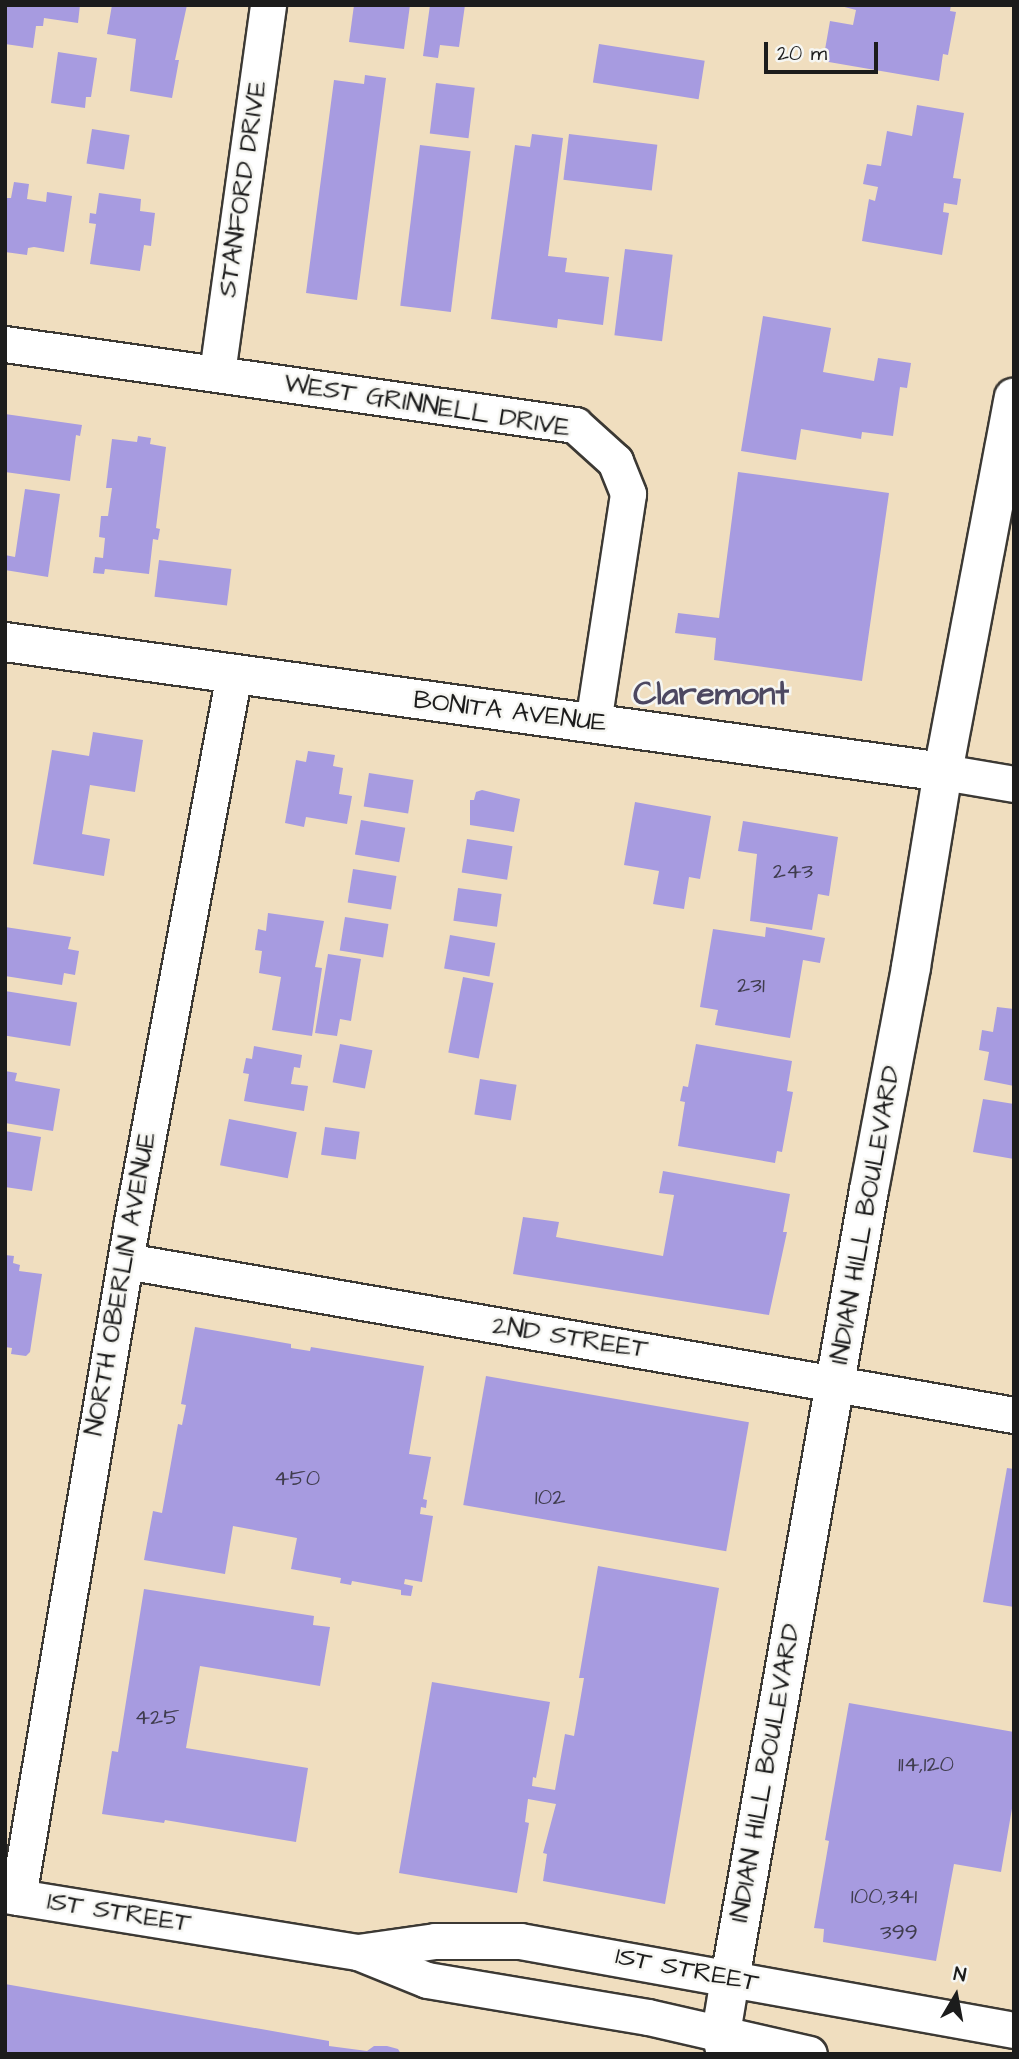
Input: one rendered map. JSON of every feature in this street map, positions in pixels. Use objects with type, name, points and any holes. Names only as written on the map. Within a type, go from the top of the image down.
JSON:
[{"type":"main road","name":"INDIAN HILL BOULEVARD","points":[[718,2047],[911,967],[943,772],[1014,398]]},
{"type":"main road","name":"BONITA AVENUE","points":[[5,642],[943,772]]},
{"type":"street","name":"STANFORD DRIVE","points":[[217,373],[268,5]]},
{"type":"street","name":"WEST GRINNELL DRIVE","points":[[5,344],[575,425],[615,461],[628,495],[593,723]]},
{"type":"street","name":"NORTH OBERLIN AVENUE","points":[[11,1896],[234,674]]},
{"type":"street","name":"BONITA AVENUE","points":[[943,772],[1014,784]]},
{"type":"street","name":"2ND STREET","points":[[126,1261],[1014,1415]]},
{"type":"street","name":"1ST STREET","points":[[11,1896],[358,1952],[427,1980],[648,2017],[718,2047],[809,2054]]},
{"type":"street","name":"1ST STREET","points":[[358,1952],[435,1941],[520,1941],[1014,2030]]},
{"type":"building","points":[[6,5],[80,5],[78,23],[44,18],[43,26],[36,26],[33,48],[5,44]]},
{"type":"building","points":[[112,5],[187,5],[175,60],[179,60],[172,98],[130,91],[136,39],[107,34]]},
{"type":"building","points":[[354,5],[410,5],[404,49],[349,42]]},
{"type":"building","points":[[430,5],[465,5],[459,47],[440,45],[438,58],[423,56]]},
{"type":"building","points":[[837,5],[951,5],[950,11],[956,12],[948,55],[943,54],[939,81],[823,61],[830,21],[853,25],[856,10]]},
{"type":"building","points":[[599,44],[705,61],[699,99],[593,83]]},
{"type":"building","points":[[58,52],[97,58],[91,97],[86,97],[85,108],[51,103]]},
{"type":"building","points":[[365,75],[386,78],[357,300],[306,293],[334,80],[364,84]]},
{"type":"building","points":[[436,83],[475,88],[468,138],[430,134]]},
{"type":"building","points":[[917,105],[964,113],[953,178],[961,179],[957,205],[944,203],[943,212],[949,213],[942,255],[862,241],[869,199],[875,201],[878,187],[863,184],[867,164],[881,166],[887,131],[912,136]]},
{"type":"building","points":[[92,129],[130,135],[124,170],[87,164]]},
{"type":"building","points":[[532,134],[563,138],[548,256],[567,258],[565,272],[609,277],[603,325],[558,319],[557,328],[491,319],[515,145],[530,147]]},
{"type":"building","points":[[569,134],[657,145],[652,191],[563,180]]},
{"type":"building","points":[[420,145],[471,151],[451,312],[400,306]]},
{"type":"building","points":[[14,182],[29,184],[27,199],[46,202],[47,192],[72,196],[64,252],[34,247],[28,248],[27,255],[5,252],[5,198],[11,198]]},
{"type":"building","points":[[99,193],[141,199],[140,211],[155,213],[151,246],[144,245],[140,271],[90,264],[96,224],[89,223],[90,213],[96,214]]},
{"type":"building","points":[[625,249],[673,255],[662,341],[614,335]]},
{"type":"building","points":[[763,316],[831,328],[823,372],[874,381],[878,358],[911,363],[907,388],[900,387],[893,436],[862,432],[861,439],[801,429],[796,460],[741,451]]},
{"type":"building","points":[[5,414],[82,425],[80,436],[76,435],[70,481],[5,472]]},
{"type":"building","points":[[138,436],[151,438],[150,444],[166,447],[156,528],[160,529],[158,540],[153,539],[149,574],[105,569],[104,574],[93,573],[95,557],[103,558],[105,538],[99,537],[101,516],[108,516],[112,488],[106,488],[112,439],[137,442]]},
{"type":"building","points":[[738,472],[889,493],[862,681],[714,660],[716,638],[675,633],[678,613],[719,618]]},
{"type":"building","points":[[25,489],[60,494],[48,577],[5,570],[5,555],[15,557]]},
{"type":"building","points":[[159,560],[231,569],[227,606],[154,597]]},
{"type":"building","points":[[93,732],[143,740],[135,792],[90,785],[82,834],[110,839],[104,876],[33,864],[52,750],[89,756]]},
{"type":"building","points":[[308,751],[335,755],[333,766],[343,768],[339,794],[352,796],[347,824],[306,817],[304,827],[285,823],[296,760],[306,762]]},
{"type":"building","points":[[369,773],[413,780],[408,814],[364,807]]},
{"type":"building","points":[[482,790],[520,799],[514,832],[470,825],[470,800],[474,800],[476,792]]},
{"type":"building","points":[[635,802],[711,816],[700,879],[689,877],[684,909],[653,904],[659,871],[624,865]]},
{"type":"building","points":[[361,820],[405,828],[399,862],[355,854]]},
{"type":"building","points":[[743,821],[838,837],[829,896],[818,894],[812,930],[750,921],[757,854],[738,851]]},
{"type":"building","points":[[467,839],[512,846],[507,880],[462,873]]},
{"type":"building","points":[[353,869],[396,876],[391,909],[348,903]]},
{"type":"building","points":[[458,888],[502,894],[497,927],[453,921]]},
{"type":"building","points":[[268,913],[324,921],[315,967],[322,968],[312,1036],[272,1030],[281,977],[259,973],[262,951],[255,950],[258,929],[266,931]]},
{"type":"building","points":[[345,917],[388,924],[383,957],[340,951]]},
{"type":"building","points":[[5,927],[71,937],[68,949],[79,951],[75,975],[64,973],[62,985],[5,976]]},
{"type":"building","points":[[766,927],[825,938],[820,963],[803,960],[790,1038],[715,1025],[718,1010],[700,1007],[713,929],[765,937]]},
{"type":"building","points":[[450,935],[495,943],[489,976],[444,968]]},
{"type":"building","points":[[328,954],[361,959],[351,1021],[340,1019],[337,1036],[315,1033]]},
{"type":"building","points":[[463,977],[493,983],[479,1059],[448,1053]]},
{"type":"building","points":[[5,991],[77,1002],[70,1046],[5,1036]]},
{"type":"building","points":[[997,1007],[1014,1009],[1014,1086],[984,1080],[989,1052],[979,1050],[982,1030],[993,1032]]},
{"type":"building","points":[[340,1044],[372,1050],[365,1089],[333,1082]]},
{"type":"building","points":[[696,1044],[792,1061],[787,1091],[793,1092],[782,1152],[777,1151],[775,1163],[678,1146],[685,1102],[680,1101],[683,1086],[688,1087]]},
{"type":"building","points":[[254,1046],[302,1055],[300,1068],[294,1067],[291,1084],[308,1086],[304,1111],[244,1101],[249,1074],[243,1073],[246,1058],[252,1059]]},
{"type":"building","points":[[5,1071],[17,1073],[15,1081],[60,1089],[53,1131],[5,1123]]},
{"type":"building","points":[[480,1079],[517,1085],[511,1120],[474,1115]]},
{"type":"building","points":[[983,1099],[1014,1104],[1014,1159],[973,1152]]},
{"type":"building","points":[[229,1119],[297,1132],[288,1178],[220,1165]]},
{"type":"building","points":[[325,1127],[360,1132],[356,1160],[321,1155]]},
{"type":"building","points":[[5,1131],[41,1137],[32,1191],[5,1187]]},
{"type":"building","points":[[663,1171],[790,1194],[783,1232],[787,1232],[769,1315],[513,1274],[523,1217],[559,1222],[556,1237],[663,1256],[674,1195],[659,1193]]},
{"type":"building","points":[[5,1255],[14,1256],[13,1263],[20,1265],[19,1271],[42,1274],[30,1352],[26,1356],[11,1354],[12,1348],[5,1347]]},
{"type":"building","points":[[195,1327],[291,1344],[291,1348],[310,1351],[311,1347],[424,1366],[409,1454],[431,1457],[423,1499],[427,1500],[426,1508],[421,1507],[420,1514],[433,1516],[422,1582],[405,1579],[404,1584],[413,1586],[411,1596],[401,1595],[401,1590],[352,1581],[351,1585],[340,1583],[341,1578],[291,1569],[297,1538],[233,1526],[225,1574],[144,1560],[153,1511],[162,1513],[178,1424],[182,1425],[186,1405],[181,1404]]},
{"type":"building","points":[[486,1376],[749,1422],[726,1551],[463,1505]]},
{"type":"building","points":[[1007,1468],[1014,1469],[1014,1607],[983,1602]]},
{"type":"building","points":[[598,1566],[719,1588],[665,1904],[543,1881],[547,1854],[543,1853],[556,1804],[528,1799],[525,1822],[529,1823],[517,1893],[399,1873],[432,1682],[550,1702],[536,1778],[533,1777],[532,1786],[555,1790],[565,1734],[574,1736],[584,1678],[579,1678]]},
{"type":"building","points":[[144,1589],[314,1616],[313,1625],[330,1627],[320,1686],[200,1666],[186,1748],[308,1768],[296,1842],[165,1820],[164,1823],[102,1814],[112,1751],[118,1752]]},
{"type":"building","points":[[849,1703],[1014,1732],[1014,1797],[1001,1872],[954,1864],[936,1961],[823,1942],[824,1929],[814,1928],[829,1841],[825,1840]]},
{"type":"building","points":[[5,1984],[329,2041],[329,2046],[367,2051],[374,2046],[387,2046],[398,2049],[401,2054],[5,2054]]},
{"type":"district","name":"Claremont","points":[[711,695]]}]
